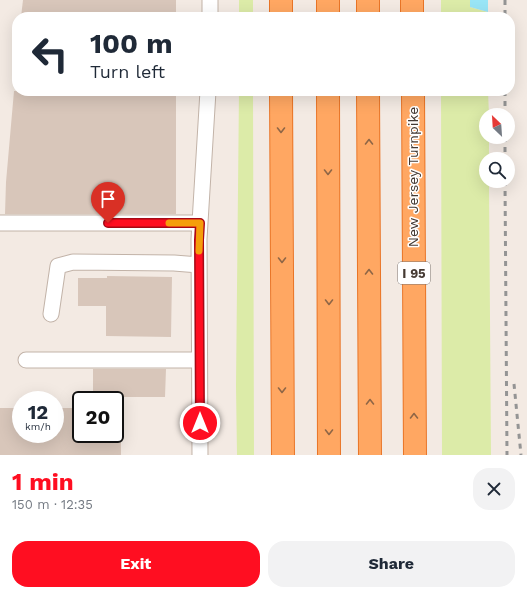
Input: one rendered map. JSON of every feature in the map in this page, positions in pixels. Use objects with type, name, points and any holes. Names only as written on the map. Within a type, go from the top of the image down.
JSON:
[{"type":"highway","points":[[281,0],[281,12]]},
{"type":"highway","points":[[328,0],[328,12]]},
{"type":"highway","points":[[368,0],[368,12]]},
{"type":"highway","points":[[412,0],[412,12]]},
{"type":"highway","points":[[281,96],[282,455]]},
{"type":"highway","points":[[328,96],[329,455]]},
{"type":"highway","points":[[368,96],[370,455]]},
{"type":"highway","name":"New Jersey Turnpike","points":[[413,96],[414,455]]},
{"type":"lane","points":[[210,0],[210,12]]},
{"type":"lane","points":[[200,455],[199,265],[208,96]]},
{"type":"lane","points":[[0,223],[200,223]]},
{"type":"lane","points":[[51,314],[58,266],[72,262],[174,263],[199,265]]},
{"type":"lane","points":[[26,360],[199,360]]},
{"type":"green space","points":[[239,0],[253,0],[253,12],[239,12]]},
{"type":"green space","points":[[441,0],[470,0],[470,7],[488,12],[441,12]]},
{"type":"green space","points":[[239,96],[253,96],[254,455],[237,455],[236,386]]},
{"type":"green space","points":[[441,96],[488,96],[489,108],[479,108],[479,144],[489,144],[489,152],[479,152],[479,188],[489,188],[491,455],[442,455]]},
{"type":"water","points":[[470,0],[488,0],[488,12],[470,7]]},
{"type":"building","points":[[23,0],[176,0],[176,12],[22,12]]},
{"type":"building","points":[[14,96],[176,96],[176,214],[5,214],[6,182]]},
{"type":"building","points":[[107,276],[172,277],[171,337],[106,336],[106,306],[78,306],[78,278],[107,278]]},
{"type":"building","points":[[93,369],[166,369],[165,397],[124,397],[124,391],[93,391]]},
{"type":"building","points":[[0,408],[12,408],[12,443],[64,443],[64,408],[72,408],[72,443],[121,443],[121,455],[0,455]]},
{"type":"railway","points":[[505,0],[505,12]]},
{"type":"railway","points":[[505,96],[505,108]]},
{"type":"railway","points":[[505,144],[505,152]]},
{"type":"railway","points":[[505,188],[507,455]]},
{"type":"railway","points":[[514,384],[521,455]]},
{"type":"slow traffic","points":[[169,223],[200,223],[199,251]]},
{"type":"route","points":[[108,223],[200,223],[200,423]]}]
